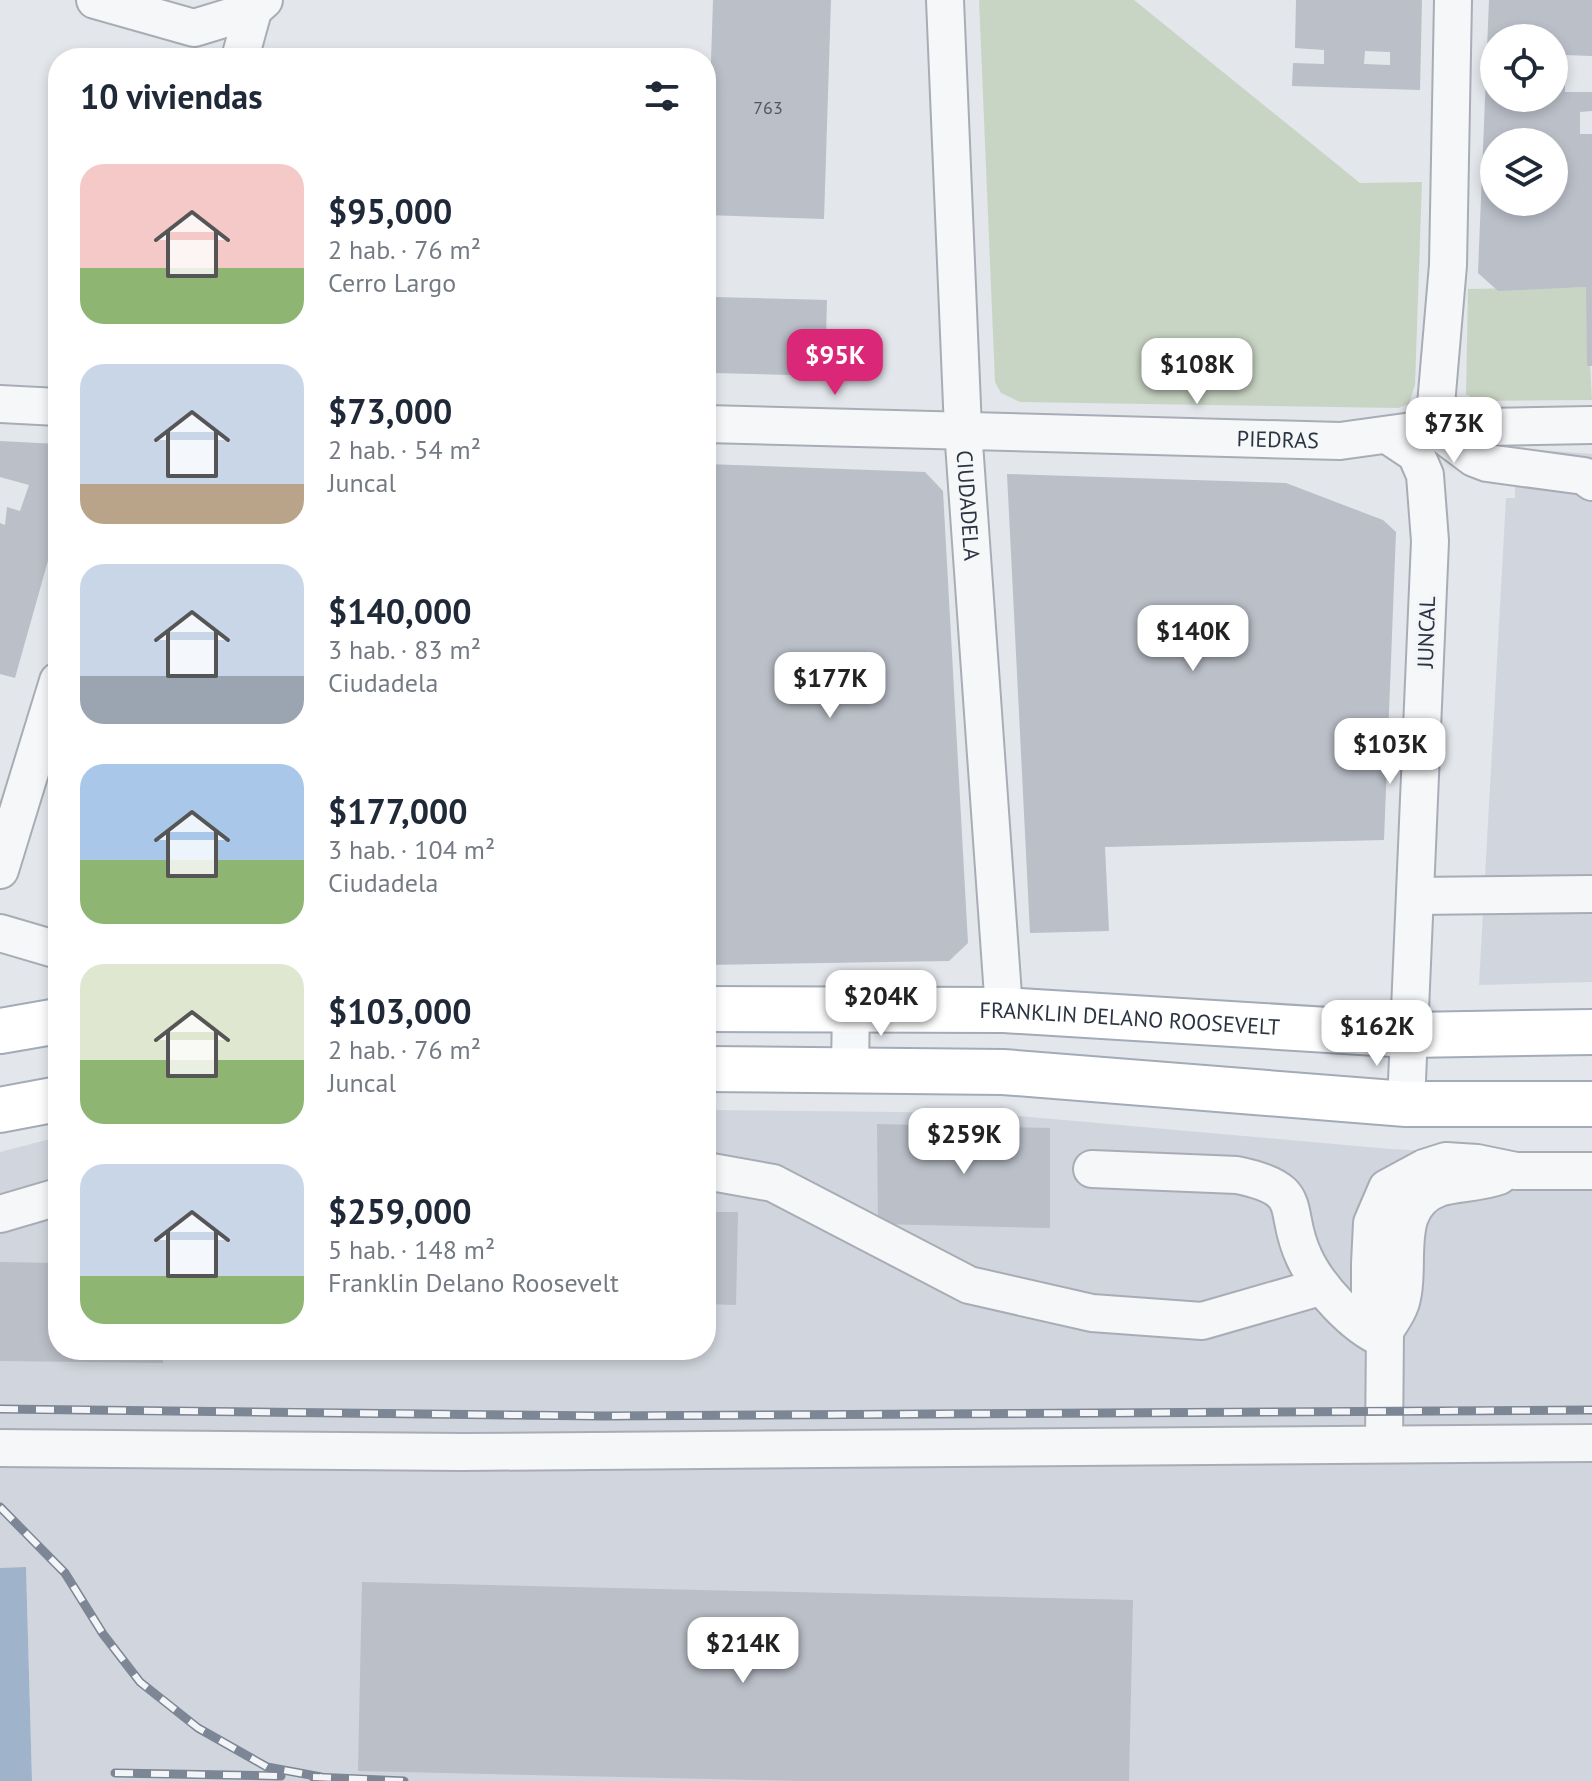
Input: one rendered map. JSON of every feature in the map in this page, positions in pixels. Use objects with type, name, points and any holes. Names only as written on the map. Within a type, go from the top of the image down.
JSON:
[{"type":"main road","name":"FRANKLIN DELANO ROOSEVELT","points":[[716,1009],[1004,1010],[1409,1035],[1592,1032]]},
{"type":"main road","points":[[0,1031],[48,1023]]},
{"type":"main road","points":[[716,1069],[1003,1072],[1406,1104],[1592,1104]]},
{"type":"main road","points":[[0,1110],[48,1101]]},
{"type":"street","points":[[95,0],[194,28],[258,3]]},
{"type":"street","name":"CIUDADELA","points":[[945,0],[963,429],[1004,1010]]},
{"type":"street","points":[[1453,0],[1448,265],[1434,428],[1474,458],[1487,463],[1584,476],[1592,482]]},
{"type":"street","points":[[243,48],[258,3]]},
{"type":"street","points":[[0,404],[48,406]]},
{"type":"street","name":"PIEDRAS","points":[[716,424],[1340,441],[1434,428],[1592,425]]},
{"type":"street","name":"JUNCAL","points":[[1389,436],[1416,454],[1425,475],[1430,541],[1409,1035]]},
{"type":"street","points":[[0,870],[48,714]]},
{"type":"street","points":[[1415,896],[1592,894]]},
{"type":"street","points":[[0,933],[48,947]]},
{"type":"street","points":[[850,1068],[851,1007]]},
{"type":"street","points":[[1406,1104],[1409,1035]]},
{"type":"street","points":[[1384,1444],[1386,1336],[1370,1298],[1370,1264],[1372,1223],[1387,1188],[1424,1168],[1446,1161],[1516,1171],[1592,1171]]},
{"type":"street","points":[[1092,1169],[1237,1175],[1260,1180],[1281,1191],[1293,1211],[1302,1254],[1320,1287],[1370,1333],[1386,1336]]},
{"type":"street","points":[[716,1173],[773,1183],[969,1285],[1092,1313],[1202,1321],[1320,1287]]},
{"type":"street","points":[[0,1214],[48,1200]]},
{"type":"street","points":[[0,1448],[463,1452],[1592,1443]]},
{"type":"shaded area","points":[[1515,448],[1592,454],[1592,982],[1479,985],[1506,498],[1515,498]]},
{"type":"shaded area","points":[[716,1110],[986,1113],[1390,1149],[1504,1155],[1592,1151],[1592,1781],[32,1781],[26,1568],[0,1568],[0,1152],[48,1140],[48,1360],[716,1360]]},
{"type":"green space","points":[[979,0],[1134,0],[1360,183],[1422,182],[1415,385],[1409,404],[1398,408],[1020,402],[1001,393],[995,382]]},
{"type":"green space","points":[[1586,287],[1592,400],[1478,401],[1466,394],[1468,289]]},
{"type":"water","points":[[26,1567],[32,1781],[0,1781],[0,1568]]},
{"type":"building","points":[[713,0],[831,0],[824,219],[716,215],[716,48],[711,48]]},
{"type":"building","points":[[1296,0],[1422,0],[1420,90],[1292,86],[1293,63],[1324,64],[1324,50],[1295,48]],"holes":[[[1365,51],[1390,52],[1390,65],[1364,64]]]},
{"type":"building","points":[[1489,0],[1592,0],[1592,56],[1568,55],[1568,24],[1488,24]]},
{"type":"building","points":[[1568,92],[1592,92],[1592,111],[1580,112],[1580,134],[1592,134],[1592,366],[1587,366],[1586,287],[1498,291],[1478,273],[1480,216],[1568,216],[1568,128],[1484,128],[1484,112],[1568,112]]},
{"type":"building","points":[[716,297],[827,300],[825,376],[716,373]]},
{"type":"building","points":[[0,441],[48,443],[48,561],[15,678],[0,674],[0,523],[5,525],[7,507],[20,511],[29,485],[0,477]]},
{"type":"building","points":[[716,464],[925,472],[943,491],[968,943],[949,961],[716,965]]},
{"type":"building","points":[[1007,474],[1286,483],[1383,520],[1396,532],[1384,840],[1105,847],[1109,931],[1030,933]]},
{"type":"building","points":[[877,1124],[1050,1128],[1050,1228],[878,1224]]},
{"type":"building","points":[[716,1212],[738,1212],[736,1305],[716,1304]]},
{"type":"building","points":[[0,1262],[48,1263],[48,1360],[163,1360],[163,1363],[0,1361]]},
{"type":"building","points":[[362,1582],[1133,1600],[1129,1781],[801,1781],[358,1771]]},
{"type":"railway","points":[[0,1409],[603,1416],[1592,1410]]},
{"type":"railway","points":[[0,1507],[65,1573],[103,1634],[140,1682],[198,1728],[267,1767],[321,1777]]},
{"type":"railway","points":[[115,1773],[281,1776]]},
{"type":"railway","points":[[313,1777],[404,1781]]}]
